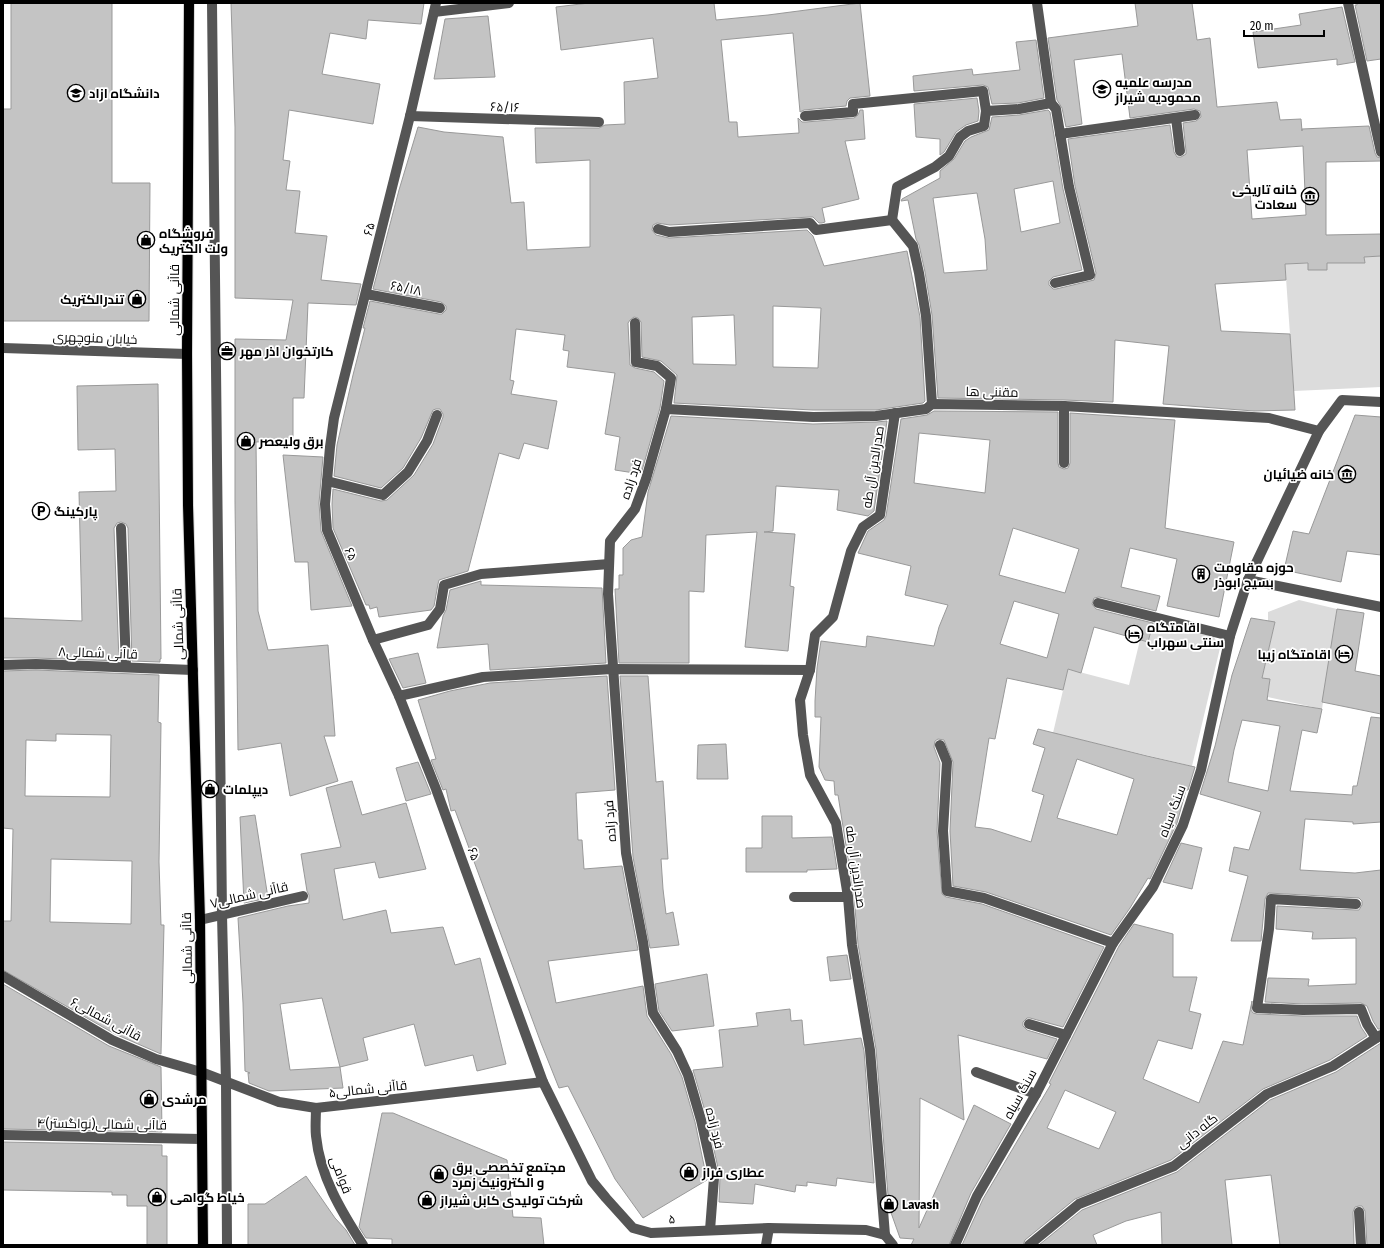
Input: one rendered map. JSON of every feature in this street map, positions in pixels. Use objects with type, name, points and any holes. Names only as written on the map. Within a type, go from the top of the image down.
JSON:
[{"type":"main road","name":"قاآنی شمالی","points":[[189,3],[187,354],[188,505],[200,920],[202,1245]]},
{"type":"street","points":[[212,3],[227,1245]]},
{"type":"street","points":[[435,8],[509,3]]},
{"type":"street","points":[[1037,3],[1051,103],[1056,109],[1069,187],[1090,275],[1055,283]]},
{"type":"street","points":[[1348,3],[1381,152]]},
{"type":"street","name":"۶۵","points":[[435,8],[410,116],[334,418],[325,504],[327,530],[373,640],[399,696],[452,832],[543,1082]]},
{"type":"street","points":[[805,116],[853,112],[853,104],[983,91],[986,111],[984,126],[968,131],[960,137],[949,156],[935,167],[897,187],[892,220],[912,246],[917,266],[926,316],[932,404]]},
{"type":"street","points":[[986,111],[1019,109],[1051,103]]},
{"type":"street","points":[[1060,134],[1195,115]]},
{"type":"street","name":"۶۵/۱۶","points":[[410,116],[599,122]]},
{"type":"street","points":[[1176,118],[1180,151]]},
{"type":"street","points":[[658,229],[669,232],[810,223],[816,230],[892,220]]},
{"type":"street","name":"۶۵/۱۸","points":[[366,294],[440,308]]},
{"type":"street","name":"فرد زاده","points":[[635,323],[636,362],[657,366],[671,378],[666,409],[646,479],[635,509],[610,541],[608,594],[612,669],[626,853],[643,942],[653,1014],[680,1057],[688,1075],[701,1120],[714,1178],[710,1230]]},
{"type":"street","name":"خیابان منوچهری","points":[[3,348],[187,354]]},
{"type":"street","name":"سنگ سیاه","points":[[954,1245],[977,1196],[1036,1094],[1113,943],[1153,887],[1183,825],[1201,770],[1230,636],[1248,580],[1319,431],[1342,400],[1381,402]]},
{"type":"street","name":"مقننی ها","points":[[666,409],[813,417],[876,416],[895,414],[926,409],[932,404],[1064,406],[1269,418],[1319,431]]},
{"type":"street","points":[[1064,406],[1064,463]]},
{"type":"street","name":"صدرالدین آل طه","points":[[885,1235],[870,1050],[852,945],[848,897],[836,823],[810,775],[804,742],[800,700],[810,670],[815,635],[834,617],[851,551],[863,527],[880,515],[895,414]]},
{"type":"street","points":[[327,481],[383,496],[408,472],[427,441],[437,415]]},
{"type":"street","points":[[121,528],[126,667]]},
{"type":"street","points":[[373,640],[428,625],[440,609],[444,585],[481,574],[609,564]]},
{"type":"street","points":[[1248,580],[1381,607]]},
{"type":"street","points":[[1098,604],[1230,636]]},
{"type":"street","name":"قاآنی شمالی۸","points":[[3,665],[36,664],[193,670]]},
{"type":"street","points":[[399,696],[483,677],[612,669],[810,670]]},
{"type":"street","points":[[940,745],[947,762],[943,831],[947,892],[984,898],[1113,943]]},
{"type":"street","name":"قاآنی شمالی۷","points":[[200,920],[303,896]]},
{"type":"street","points":[[794,897],[848,897]]},
{"type":"street","points":[[1356,904],[1271,899],[1269,929],[1257,1008],[1303,1010],[1361,1009],[1366,1024],[1379,1037]]},
{"type":"street","name":"قاآنی شمالی۶","points":[[3,976],[112,1040],[156,1059],[201,1072]]},
{"type":"street","points":[[1029,1024],[1066,1035]]},
{"type":"street","name":"گله دانی","points":[[1028,1245],[1079,1204],[1174,1166],[1267,1094],[1333,1066],[1379,1037]]},
{"type":"street","name":"قاآنی شمالی۵","points":[[201,1072],[279,1102],[316,1108],[543,1082]]},
{"type":"street","points":[[976,1072],[1036,1094]]},
{"type":"street","name":"۵","points":[[543,1082],[592,1181],[633,1228],[651,1233],[769,1228],[866,1230],[885,1235]]},
{"type":"street","name":"قوامی","points":[[316,1108],[315,1135],[321,1164],[340,1210],[363,1245]]},
{"type":"street","name":"۴قاآنی شمالی(نواگستر)","points":[[3,1135],[201,1140]]},
{"type":"street","points":[[1359,1212],[1361,1245]]},
{"type":"street","points":[[766,1245],[769,1228]]},
{"type":"street","points":[[885,1235],[893,1245]]},
{"type":"shaded area","points":[[1381,256],[1381,387],[1294,391],[1285,264],[1365,262],[1364,257]]},
{"type":"shaded area","points":[[1299,600],[1337,609],[1322,709],[1268,697],[1270,679],[1262,678],[1275,623],[1268,621],[1268,612]]},
{"type":"shaded area","points":[[1153,622],[1214,637],[1220,648],[1192,766],[1053,733],[1068,669],[1129,685],[1140,640],[1148,642]]},
{"type":"building","points":[[11,3],[112,3],[112,183],[150,183],[149,321],[3,321],[3,109],[11,109]]},
{"type":"building","points":[[231,3],[424,3],[421,24],[368,20],[366,39],[330,33],[322,74],[380,84],[373,124],[289,110],[283,160],[290,161],[286,190],[300,191],[295,233],[327,236],[321,280],[361,284],[356,305],[308,303],[304,398],[293,398],[293,440],[256,442],[258,611],[268,650],[328,645],[335,736],[324,736],[338,781],[290,796],[281,743],[238,750],[235,339],[286,340],[293,300],[235,298],[235,127]]},
{"type":"building","points":[[589,3],[714,3],[716,20],[860,3],[870,96],[850,98],[847,101],[846,106],[804,110],[800,112],[793,33],[721,40],[729,122],[737,122],[738,137],[799,133],[798,118],[802,122],[806,122],[854,118],[858,115],[860,110],[863,110],[865,139],[845,141],[859,199],[822,208],[825,222],[822,223],[819,223],[813,217],[810,217],[670,225],[657,223],[653,225],[652,230],[656,235],[669,238],[807,230],[813,236],[824,266],[907,251],[920,317],[925,401],[923,403],[876,410],[813,410],[674,403],[677,375],[661,361],[642,357],[641,322],[638,318],[634,317],[628,323],[630,365],[635,368],[654,372],[664,381],[660,408],[641,474],[615,470],[620,437],[605,434],[615,373],[567,367],[569,351],[563,350],[565,335],[516,329],[510,380],[514,381],[511,394],[557,401],[548,449],[524,443],[519,459],[499,453],[468,571],[439,580],[434,606],[431,610],[379,617],[377,607],[370,609],[369,605],[366,605],[333,528],[333,489],[381,501],[387,500],[414,475],[433,444],[443,417],[440,409],[433,410],[421,438],[403,468],[381,488],[334,476],[337,445],[370,301],[439,314],[442,314],[446,310],[446,306],[441,302],[373,289],[399,190],[418,127],[444,132],[503,137],[511,203],[524,202],[527,250],[590,247],[590,160],[536,163],[535,128],[599,128],[605,125],[625,124],[624,82],[658,78],[653,38],[561,50],[556,7]],"holes":[[[773,306],[821,308],[818,368],[773,367]],[[734,315],[736,365],[693,364],[692,317]]]},
{"type":"building","points":[[1135,3],[1192,3],[1197,40],[1210,38],[1217,107],[1277,102],[1280,120],[1301,119],[1302,131],[1302,129],[1369,126],[1375,153],[1377,157],[1381,158],[1381,161],[1326,162],[1326,235],[1381,234],[1381,256],[1364,257],[1365,263],[1327,263],[1327,270],[1308,270],[1308,263],[1285,264],[1286,280],[1215,284],[1221,331],[1290,334],[1295,410],[1254,411],[1163,404],[1169,346],[1115,340],[1113,402],[938,398],[932,315],[925,272],[908,200],[901,201],[902,199],[940,178],[940,171],[954,159],[965,141],[989,130],[992,117],[1019,115],[1048,110],[1050,112],[1063,189],[1082,270],[1053,277],[1049,281],[1049,285],[1053,289],[1056,289],[1094,280],[1096,273],[1075,186],[1068,139],[1170,125],[1174,152],[1177,157],[1181,157],[1186,154],[1183,123],[1196,121],[1201,117],[1200,111],[1194,109],[1130,118],[1122,54],[1074,60],[1082,124],[1066,127],[1062,108],[1057,100],[1048,38],[1138,26]],"holes":[[[1303,146],[1306,215],[1252,219],[1247,150]],[[1053,181],[1060,223],[1021,232],[1014,189]],[[977,193],[985,239],[987,270],[944,273],[933,198]]]},
{"type":"building","points":[[1357,3],[1381,3],[1381,59],[1367,61],[1355,5],[1357,5]]},
{"type":"building","points":[[1342,7],[1355,62],[1337,65],[1337,59],[1258,68],[1253,32],[1301,25],[1299,14]]},
{"type":"building","points":[[488,16],[495,77],[434,79],[445,19]]},
{"type":"building","points":[[1036,40],[1044,98],[1018,103],[992,104],[988,87],[983,85],[914,91],[913,76],[972,69],[973,75],[1020,70],[1016,42]]},
{"type":"building","points":[[977,98],[979,111],[978,121],[966,125],[956,132],[944,152],[940,155],[940,139],[916,137],[914,104]]},
{"type":"building","points":[[158,384],[160,662],[132,661],[128,528],[126,524],[121,522],[117,523],[114,528],[119,661],[3,658],[3,618],[82,621],[79,492],[116,491],[115,449],[78,450],[77,386]]},
{"type":"building","points":[[934,411],[1058,412],[1058,463],[1059,467],[1064,469],[1068,468],[1070,463],[1070,413],[1175,420],[1165,528],[1234,542],[1219,617],[1167,606],[1177,559],[1130,548],[1121,587],[1160,596],[1156,611],[1099,597],[1094,598],[1092,604],[1096,609],[1153,623],[1148,642],[1094,627],[1081,673],[1068,669],[1063,690],[1007,678],[995,739],[989,738],[975,827],[991,829],[1031,842],[1044,795],[1032,791],[1045,748],[1033,744],[1038,729],[1195,767],[1188,790],[1186,790],[1177,823],[1150,879],[1148,878],[1130,908],[1111,935],[986,892],[953,886],[950,831],[953,762],[944,740],[938,739],[935,741],[934,747],[940,763],[937,831],[942,894],[946,897],[982,904],[1104,947],[1063,1027],[1030,1018],[1027,1018],[1023,1022],[1023,1026],[1027,1030],[1057,1039],[1047,1059],[958,1035],[964,1120],[920,1098],[919,1228],[974,1105],[1011,1124],[971,1193],[949,1245],[911,1245],[914,1239],[900,1238],[889,1207],[876,1049],[858,944],[854,896],[838,795],[835,795],[834,781],[825,780],[819,767],[821,717],[815,717],[817,668],[821,641],[866,647],[867,636],[934,646],[939,627],[948,605],[905,595],[911,566],[858,553],[868,531],[884,520],[886,516],[901,419],[927,415]],"holes":[[[919,433],[990,440],[985,493],[914,483]],[[1013,528],[1079,549],[1065,593],[999,575]],[[1014,601],[1059,614],[1047,658],[1000,644]],[[1077,759],[1134,779],[1117,835],[1057,818]]]},
{"type":"building","points":[[1355,415],[1381,417],[1381,555],[1347,551],[1341,582],[1284,570],[1293,531],[1309,534]]},
{"type":"building","points":[[671,416],[813,424],[887,421],[874,511],[868,516],[837,510],[839,490],[776,486],[773,531],[764,532],[795,534],[790,586],[794,587],[788,651],[745,647],[757,532],[706,535],[704,592],[689,591],[689,663],[619,663],[615,589],[619,589],[619,575],[623,575],[623,548],[631,540],[642,537],[648,492]]},
{"type":"building","points":[[283,455],[323,457],[319,503],[321,531],[352,606],[311,610],[308,562],[295,562]]},
{"type":"building","points":[[481,581],[481,585],[602,588],[606,663],[490,670],[488,644],[437,648],[450,590]]},
{"type":"building","name":"اقامتگاه زیبا","points":[[1337,609],[1364,613],[1355,671],[1381,676],[1381,714],[1322,702]]},
{"type":"building","points":[[1251,618],[1275,622],[1262,678],[1270,679],[1267,700],[1322,709],[1317,733],[1302,730],[1290,791],[1352,795],[1353,786],[1357,786],[1371,717],[1381,718],[1381,822],[1353,824],[1353,822],[1305,819],[1300,870],[1355,873],[1381,870],[1381,1029],[1378,1029],[1373,1021],[1367,1006],[1361,1003],[1303,1004],[1265,1002],[1268,978],[1309,979],[1308,986],[1356,984],[1356,938],[1312,939],[1313,932],[1276,929],[1277,906],[1359,910],[1362,905],[1362,901],[1359,898],[1268,893],[1265,899],[1261,941],[1231,941],[1248,876],[1229,871],[1234,847],[1249,850],[1261,812],[1200,794],[1215,746],[1232,675]],"holes":[[[1242,720],[1280,726],[1268,791],[1228,782]]]},
{"type":"building","points":[[418,653],[426,683],[403,688],[389,659]]},
{"type":"building","points":[[36,670],[159,675],[158,722],[161,723],[159,862],[161,925],[164,925],[161,1054],[115,1034],[3,970],[3,921],[11,921],[13,829],[3,828],[3,671]],"holes":[[[56,734],[111,735],[110,797],[25,796],[26,740],[56,741]],[[51,859],[132,861],[131,924],[50,922]]]},
{"type":"building","points":[[607,676],[615,790],[576,793],[578,840],[582,840],[584,869],[622,866],[638,950],[548,961],[556,1003],[643,986],[647,1016],[671,1054],[682,1077],[695,1122],[707,1180],[643,1218],[615,1179],[568,1086],[559,1088],[455,810],[451,811],[446,789],[443,790],[431,760],[436,759],[418,700],[450,691],[490,683]]},
{"type":"building","points":[[620,676],[648,676],[656,782],[663,781],[668,859],[661,859],[663,889],[666,914],[673,912],[679,945],[650,948],[633,857]]},
{"type":"building","points":[[726,744],[728,779],[697,779],[698,745]]},
{"type":"building","points":[[418,762],[431,794],[406,801],[396,768]]},
{"type":"building","points":[[352,781],[362,815],[406,803],[426,869],[379,878],[375,862],[334,869],[343,920],[386,910],[391,933],[443,927],[455,965],[480,958],[506,1064],[477,1071],[473,1055],[425,1066],[414,1024],[363,1038],[368,1060],[340,1067],[343,1088],[269,1091],[249,1083],[248,1073],[250,1073],[245,1071],[238,918],[288,906],[309,903],[309,895],[301,854],[341,847],[326,788]],"holes":[[[322,998],[340,1067],[290,1070],[280,1004]]]},
{"type":"building","points":[[255,815],[268,898],[244,903],[240,817]]},
{"type":"building","points":[[762,816],[792,816],[792,838],[832,837],[837,869],[807,870],[807,872],[746,872],[746,848],[762,848]]},
{"type":"building","points":[[1181,843],[1202,848],[1192,889],[1163,882]]},
{"type":"building","points":[[1134,924],[1173,934],[1173,977],[1197,977],[1189,1011],[1201,1014],[1192,1049],[1158,1040],[1143,1079],[1199,1103],[1223,1041],[1243,1045],[1252,1001],[1251,1010],[1253,1013],[1257,1014],[1357,1016],[1361,1027],[1367,1036],[1330,1060],[1263,1089],[1171,1160],[1075,1199],[1025,1240],[1023,1245],[962,1245],[983,1199],[1051,1084],[1049,1083],[1119,946]],"holes":[[[1065,1090],[1116,1112],[1099,1149],[1047,1128]]]},
{"type":"building","points":[[847,955],[851,979],[830,981],[827,957]]},
{"type":"building","points":[[707,974],[714,1026],[672,1031],[659,1011],[655,984]]},
{"type":"building","points":[[3,984],[109,1046],[161,1067],[162,1132],[3,1129]]},
{"type":"building","points":[[790,1009],[791,1021],[802,1020],[804,1045],[861,1038],[864,1051],[874,1183],[837,1178],[836,1186],[807,1182],[807,1186],[796,1185],[795,1192],[755,1184],[753,1204],[719,1202],[720,1177],[707,1118],[693,1070],[723,1067],[719,1030],[758,1026],[756,1013]]},
{"type":"building","points":[[1381,1043],[1381,1245],[1367,1245],[1365,1211],[1362,1206],[1359,1206],[1355,1207],[1353,1212],[1354,1245],[1280,1245],[1271,1175],[1225,1180],[1232,1245],[1162,1245],[1161,1212],[1126,1221],[1093,1235],[1097,1245],[1039,1245],[1082,1210],[1177,1172],[1270,1100],[1336,1072]]},
{"type":"building","name":"مجتمع تخصصی برق و الکترونیک زمرد","points":[[382,1113],[393,1113],[507,1160],[513,1217],[541,1218],[544,1245],[392,1245],[392,1239],[366,1238],[359,1227]]},
{"type":"building","points":[[3,1142],[162,1145],[162,1156],[167,1156],[167,1245],[147,1245],[147,1206],[127,1206],[127,1195],[112,1195],[112,1192],[3,1190]]},
{"type":"building","points":[[306,1176],[335,1218],[346,1230],[355,1245],[248,1245],[248,1204],[265,1204]]},
{"type":"place","name":"مدرسه علمیه محمودیه شیراز","points":[[1102,89]]},
{"type":"place","name":"دانشگاه ازاد","points":[[76,93]]},
{"type":"place","name":"خانه تاریخی سعادت","points":[[1310,196]]},
{"type":"place","name":"فروشگاه ولت الکتریک","points":[[146,240]]},
{"type":"place","name":"تندرالکتریک","points":[[137,299]]},
{"type":"place","name":"کارتخوان اذر مهر","points":[[227,351]]},
{"type":"place","name":"برق ولیعصر","points":[[246,441]]},
{"type":"place","name":"خانه ضیائیان","points":[[1347,474]]},
{"type":"place","name":"پارکینگ","points":[[41,511]]},
{"type":"place","name":"حوزه مقاومت بسیج ابوذر","points":[[1201,574]]},
{"type":"place","name":"اقامتگاه سنتی سهراب","points":[[1134,634]]},
{"type":"place","name":"اقامتگاه زیبا","points":[[1344,654]]},
{"type":"place","name":"دیپلمات","points":[[210,789]]},
{"type":"place","name":"مرشدی","points":[[149,1099]]},
{"type":"place","name":"عطاری فراز","points":[[689,1172]]},
{"type":"place","name":"مجتمع تخصصی برق و الکترونیک زمرد","points":[[439,1174]]},
{"type":"place","name":"خیاط گواهی","points":[[157,1197]]},
{"type":"place","name":"شرکت تولیدی کابل شیراز","points":[[427,1200]]},
{"type":"place","name":"Lavash","points":[[889,1204]]}]
